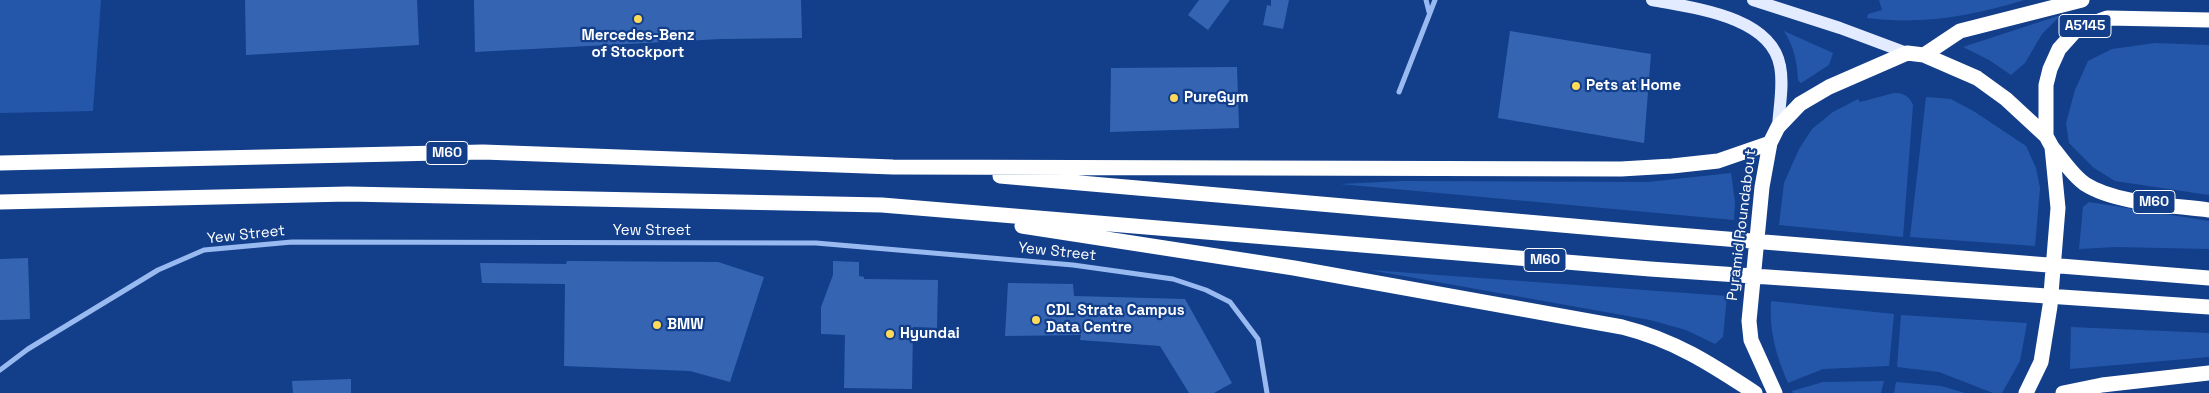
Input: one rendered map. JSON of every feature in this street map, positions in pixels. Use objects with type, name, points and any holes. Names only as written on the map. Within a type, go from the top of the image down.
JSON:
[{"type":"highway","name":"A5145","points":[[1924,55],[1960,31],[2082,0]]},
{"type":"highway","name":"A5145","points":[[2049,142],[2046,85],[2050,69],[2059,49],[2077,29],[2107,18],[2209,20]]},
{"type":"highway","name":"Pyramid Roundabout","points":[[1775,393],[1751,340],[1750,299],[1762,187],[1770,143],[1778,127],[1800,104],[1829,87],[1907,53]]},
{"type":"highway","points":[[1907,53],[1924,55],[1978,78],[2006,99],[2049,142],[2058,208],[2050,306],[2041,362],[2026,393]]},
{"type":"highway","name":"M60","points":[[2049,142],[2083,183],[2100,193],[2122,198],[2209,210]]},
{"type":"highway","name":"M60","points":[[0,163],[483,152],[893,167],[1621,169],[1718,161],[1770,143]]},
{"type":"highway","name":"M60","points":[[893,167],[1654,233],[2209,278]]},
{"type":"highway","name":"M60","points":[[0,202],[348,194],[882,205],[1640,268],[2209,307]]},
{"type":"highway","name":"M60","points":[[882,205],[1294,268],[1622,327],[1645,333],[1702,358],[1726,374]]},
{"type":"highway","points":[[2069,392],[2102,385],[2209,373]]},
{"type":"highway","points":[[1726,374],[1755,393]]},
{"type":"main road","points":[[1652,0],[1727,17],[1763,34],[1780,65],[1778,127]]},
{"type":"main road","points":[[1753,0],[1840,28],[1907,53]]},
{"type":"main road","points":[[1726,374],[1748,393]]},
{"type":"street","points":[[1426,0],[1430,13]]},
{"type":"street","points":[[1399,92],[1435,0]]},
{"type":"street","name":"Yew Street","points":[[0,370],[28,349],[158,270],[204,250],[292,242],[816,243],[1073,265],[1173,279],[1206,290],[1230,302],[1258,339],[1267,393]]},
{"type":"shaded area","points":[[0,0],[101,0],[93,111],[0,113]]},
{"type":"shaded area","points":[[1879,0],[2024,0],[1986,11],[1947,18],[1887,20],[1867,18],[1868,14],[1882,10]]},
{"type":"shaded area","points":[[2061,15],[2042,34],[2025,63],[2011,75],[1989,60],[1963,47]]},
{"type":"shaded area","points":[[1784,31],[1833,53],[1829,65],[1801,83],[1798,80],[1793,49]]},
{"type":"shaded area","points":[[2155,43],[2209,45],[2209,195],[2115,181],[2094,168],[2069,143],[2066,123],[2075,90],[2088,61],[2112,49]]},
{"type":"shaded area","points":[[1894,93],[1906,96],[1913,105],[1903,237],[1779,225],[1784,183],[1799,149],[1812,129],[1833,112],[1858,99],[1860,102]]},
{"type":"shaded area","points":[[1926,97],[1951,99],[1975,112],[2026,146],[2036,168],[2040,188],[2035,246],[1910,237]]},
{"type":"shaded area","points":[[1731,173],[1735,202],[1734,220],[1340,184],[1403,181],[1648,182]]},
{"type":"shaded area","points":[[2089,202],[2209,221],[2209,249],[2116,247],[2079,249],[2083,207]]},
{"type":"shaded area","points":[[1370,270],[1727,296],[1723,337],[1715,344],[1686,330],[1650,320]]},
{"type":"shaded area","points":[[1771,301],[1894,314],[1889,366],[1823,369],[1788,383],[1774,343],[1771,323]]},
{"type":"shaded area","points":[[1901,315],[2027,323],[2020,361],[2002,393],[1993,393],[1939,372],[1897,367]]},
{"type":"shaded area","points":[[2071,327],[2209,333],[2209,357],[2070,369]]},
{"type":"shaded area","points":[[1884,381],[1881,393],[1793,393],[1792,391],[1823,382]]},
{"type":"shaded area","points":[[1896,382],[1941,386],[1965,393],[1894,393]]},
{"type":"building","points":[[245,0],[417,0],[419,45],[246,55]]},
{"type":"building","name":"Mercedes-Benz of Stockport","points":[[474,0],[801,0],[802,38],[721,39],[475,52]]},
{"type":"building","points":[[1199,0],[1230,0],[1208,30],[1188,15]]},
{"type":"building","points":[[1271,0],[1289,0],[1283,29],[1263,25],[1267,5],[1271,6]]},
{"type":"building","name":"Pets at Home","points":[[1510,31],[1651,54],[1644,143],[1498,118]]},
{"type":"building","name":"PureGym","points":[[1237,67],[1239,128],[1110,132],[1111,68]]},
{"type":"building","points":[[28,258],[30,319],[0,320],[0,259]]},
{"type":"building","name":"BMW","points":[[567,261],[718,262],[764,277],[730,382],[690,371],[564,366],[565,284],[482,283],[480,263],[566,264]]},
{"type":"building","name":"Hyundai","points":[[833,261],[859,262],[859,276],[864,277],[864,279],[938,280],[937,328],[913,327],[912,389],[844,388],[845,335],[821,334],[821,307],[833,275]]},
{"type":"building","points":[[1008,283],[1073,284],[1074,296],[1185,299],[1232,383],[1214,393],[1189,393],[1160,346],[1080,340],[1081,335],[1005,336]]},
{"type":"building","points":[[351,379],[351,393],[293,393],[292,381]]},
{"type":"place","name":"Mercedes-Benz of Stockport","points":[[638,19]]},
{"type":"place","name":"Pets at Home","points":[[1576,86]]},
{"type":"place","name":"PureGym","points":[[1174,98]]},
{"type":"place","name":"CDL Strata Campus Data Centre","points":[[1036,320]]},
{"type":"place","name":"BMW","points":[[657,325]]},
{"type":"place","name":"Hyundai","points":[[890,334]]}]
